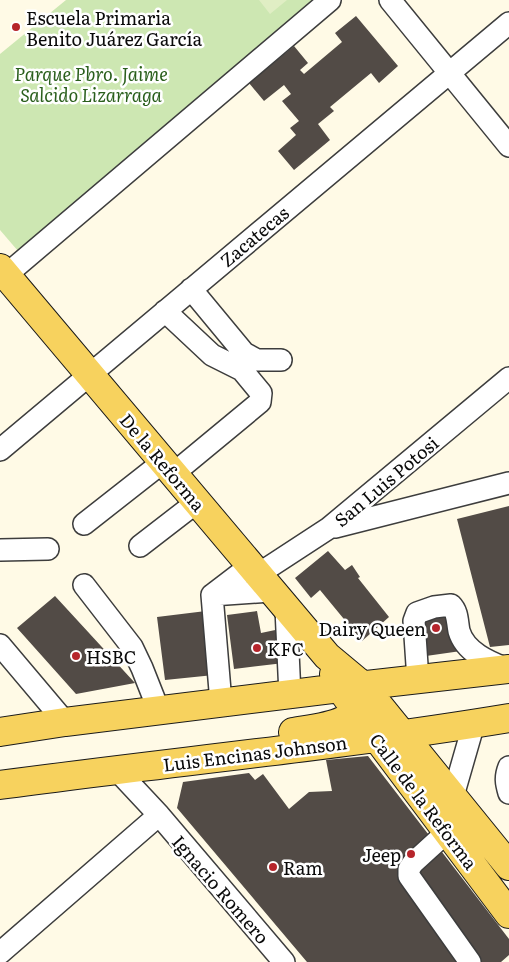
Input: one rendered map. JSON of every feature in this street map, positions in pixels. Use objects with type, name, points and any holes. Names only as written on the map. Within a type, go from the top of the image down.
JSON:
[{"type":"main road","name":"De la Reforma","points":[[3,272],[327,656],[352,693]]},
{"type":"main road","points":[[0,732],[65,722],[290,695],[352,693],[418,680],[508,669]]},
{"type":"main road","points":[[127,768],[188,750],[319,728],[340,722],[350,717],[352,693]]},
{"type":"main road","name":"Calle de la Reforma","points":[[352,693],[389,736],[453,796],[509,866]]},
{"type":"main road","name":"Luis Encinas Johnson","points":[[0,785],[301,748],[498,721]]},
{"type":"main road","name":"Calle de la Reforma","points":[[389,736],[447,832],[509,914]]},
{"type":"street","points":[[3,272],[330,0]]},
{"type":"street","points":[[390,0],[509,146]]},
{"type":"street","name":"Zacatecas","points":[[0,450],[509,23]]},
{"type":"street","points":[[191,289],[244,353],[257,360],[281,360]]},
{"type":"street","points":[[84,524],[168,468],[260,402],[260,393],[242,370],[212,356],[165,311]]},
{"type":"street","name":"San Luis Potosi","points":[[212,594],[266,585],[329,528],[509,378]]},
{"type":"street","points":[[329,528],[509,483]]},
{"type":"street","points":[[140,546],[197,502]]},
{"type":"street","points":[[0,550],[48,549]]},
{"type":"street","points":[[84,585],[137,656],[159,711]]},
{"type":"street","points":[[221,703],[212,594],[266,585],[290,695]]},
{"type":"street","points":[[418,680],[414,621],[417,612],[443,605],[451,605],[456,610],[460,633],[467,645],[490,662],[508,669]]},
{"type":"street","points":[[3,654],[65,722]]},
{"type":"street","points":[[453,796],[498,721]]},
{"type":"street","points":[[509,767],[506,774],[506,783],[509,793]]},
{"type":"street","name":"Ignacio Romero","points":[[127,768],[159,816],[272,958]]},
{"type":"street","points":[[0,953],[159,816]]},
{"type":"street","points":[[447,832],[413,863],[409,869],[409,876],[470,962]]},
{"type":"green space","name":"Parque Pbro. Jaime Salcido Lizarraga","points":[[66,0],[313,0],[18,251],[0,230],[0,54]]},
{"type":"green space","points":[[259,0],[287,0],[270,14]]},
{"type":"building","points":[[356,16],[398,66],[379,83],[371,73],[330,107],[334,111],[318,124],[330,140],[294,170],[278,151],[296,135],[290,128],[299,121],[282,101],[291,94],[284,85],[264,101],[249,83],[294,46],[308,63],[300,70],[304,74],[342,42],[335,33]]},
{"type":"building","points":[[509,506],[509,645],[490,647],[457,519]]},
{"type":"building","points":[[328,551],[345,570],[352,565],[360,577],[358,578],[389,617],[362,641],[320,590],[311,598],[295,578]]},
{"type":"building","name":"HSBC","points":[[55,596],[135,683],[76,694],[17,628]]},
{"type":"building","points":[[206,611],[214,675],[165,680],[157,617]]},
{"type":"building","name":"KFC","points":[[257,611],[261,633],[280,629],[284,663],[234,669],[227,615]]},
{"type":"building","name":"Dairy Queen","points":[[448,611],[461,651],[426,656],[421,615]]},
{"type":"building","points":[[368,756],[509,939],[509,955],[501,962],[307,962],[177,808],[183,782],[249,773],[255,780],[263,774],[289,809],[309,792],[332,791],[326,760]]},
{"type":"place","name":"Escuela Primaria Benito Juárez García","points":[[16,27]]},
{"type":"place","name":"Dairy Queen","points":[[436,628]]},
{"type":"place","name":"KFC","points":[[257,648]]},
{"type":"place","name":"HSBC","points":[[76,656]]},
{"type":"place","name":"Jeep","points":[[411,854]]},
{"type":"place","name":"Ram","points":[[273,867]]}]
